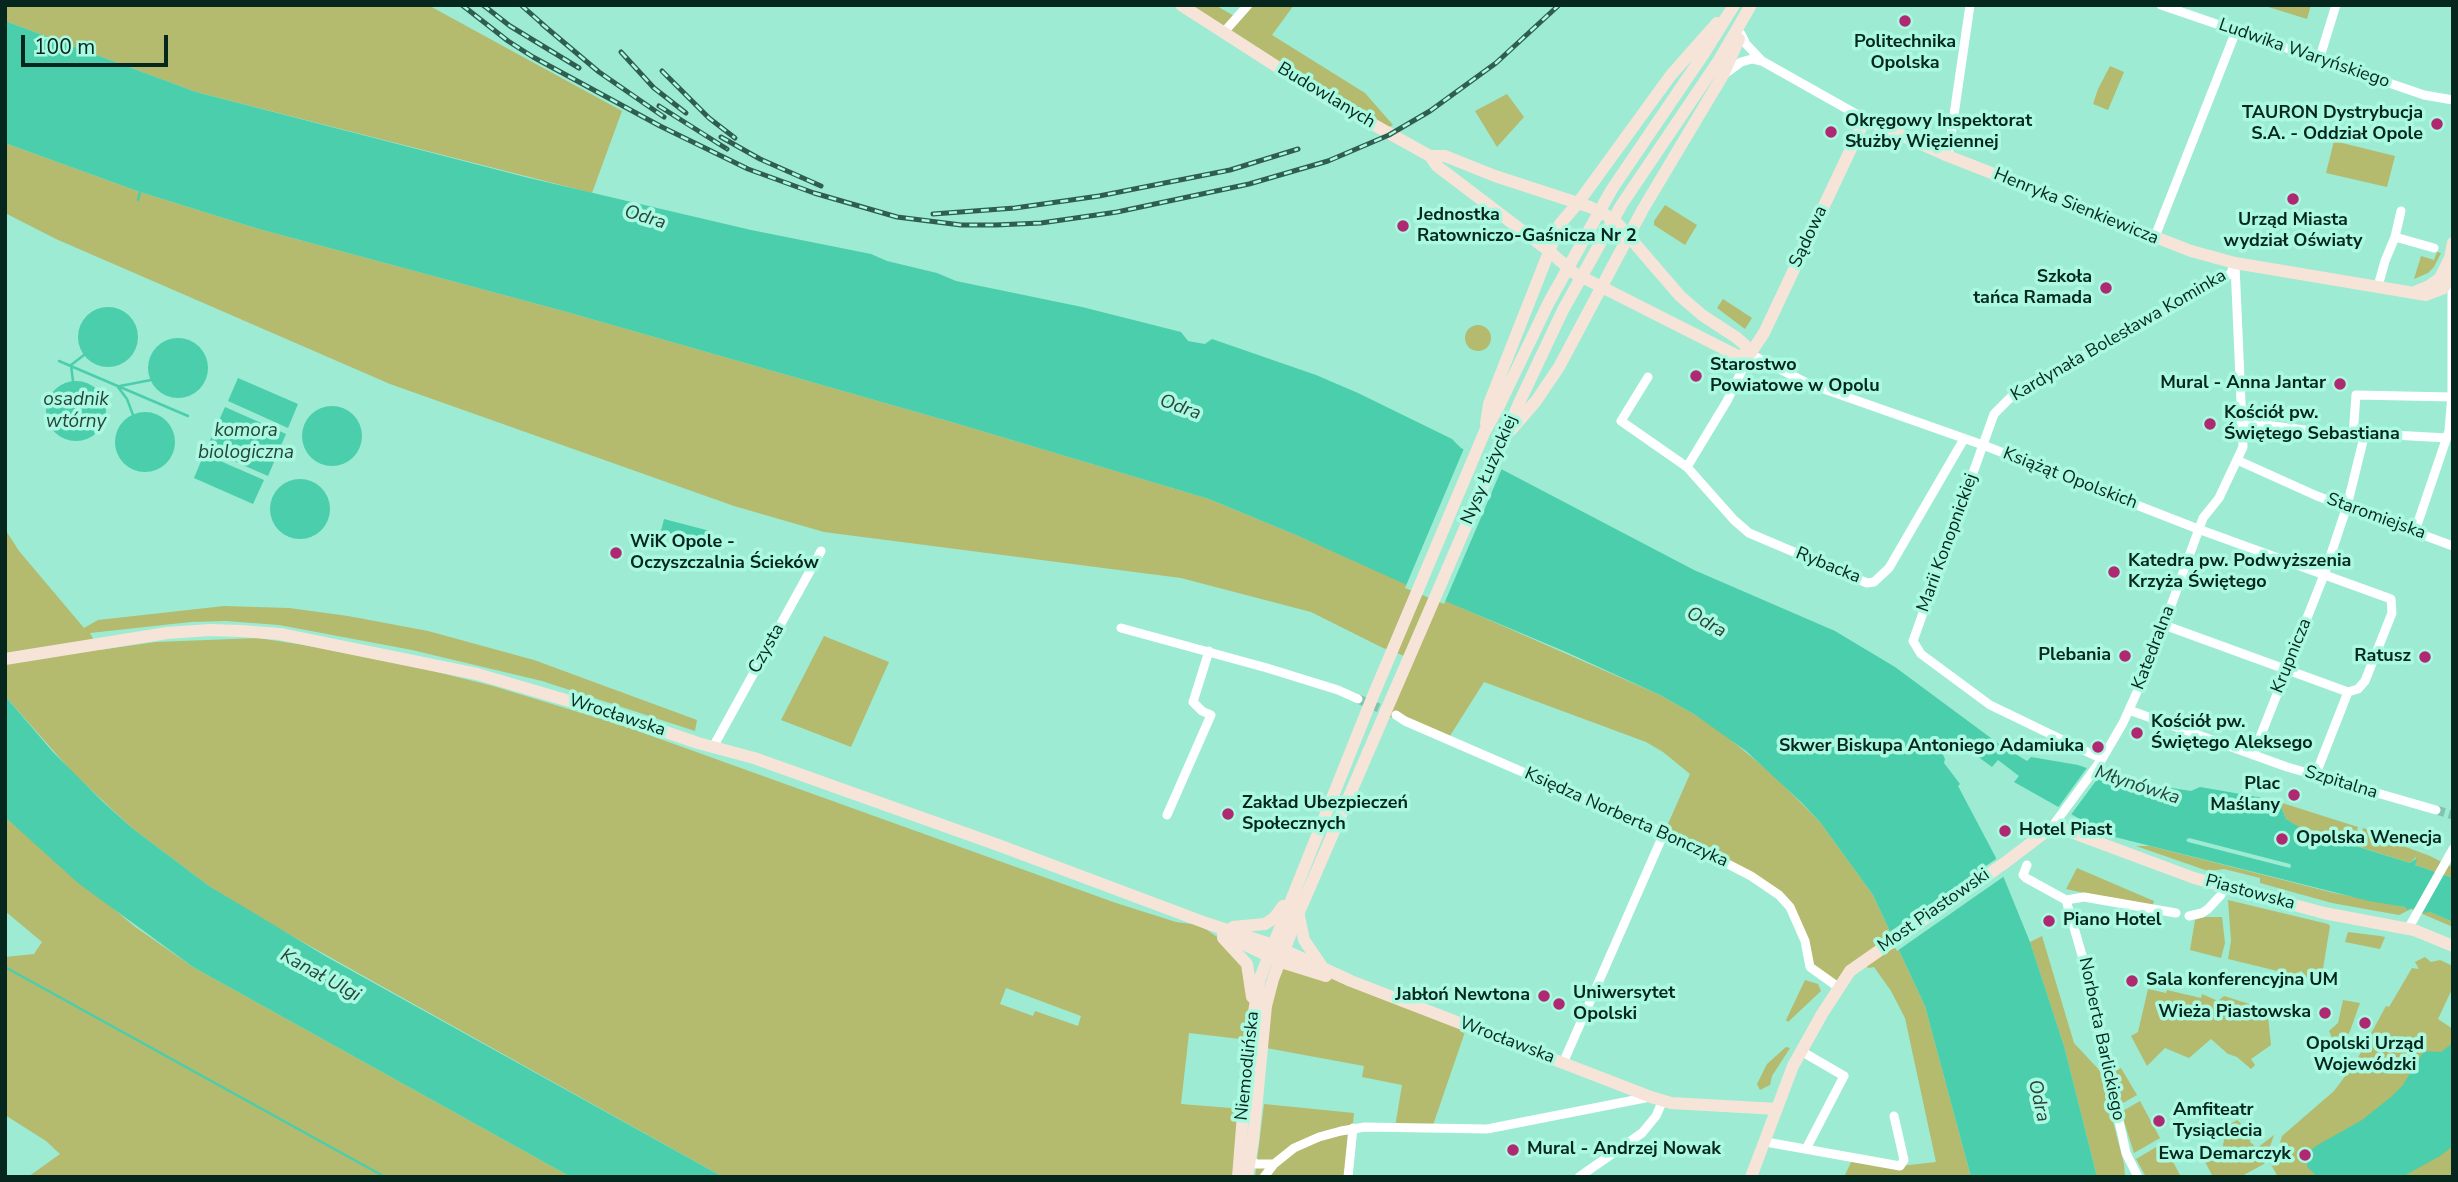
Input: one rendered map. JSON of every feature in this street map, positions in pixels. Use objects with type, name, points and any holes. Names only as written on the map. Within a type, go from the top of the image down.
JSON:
[{"type":"main road","name":"Budowlanych","points":[[1181,5],[1324,97],[1430,156],[1437,166],[1574,273],[1600,287]]},
{"type":"main road","points":[[1504,438],[1547,386],[1600,287],[1723,75],[1752,5]]},
{"type":"main road","name":"Nysy Łużyckiej","points":[[1283,956],[1299,912],[1390,713],[1411,656],[1520,401],[1600,241],[1645,167],[1752,5]]},
{"type":"main road","points":[[1494,406],[1560,224],[1671,75],[1733,7]]},
{"type":"main road","name":"Nysy Łużyckiej","points":[[1270,951],[1494,406],[1505,393],[1531,337],[1590,227],[1632,157],[1733,7]]},
{"type":"main road","name":"Henryka Sienkiewicza","points":[[1865,119],[1948,156],[2154,239],[2235,263],[2426,295],[2435,293],[2449,277]]},
{"type":"main road","name":"Sądowa","points":[[1750,355],[1764,333],[1865,119]]},
{"type":"main road","name":"Budowlanych","points":[[1430,156],[1446,156],[1495,176],[1578,203],[1606,215],[1629,236]]},
{"type":"main road","name":"Książąt Opolskich","points":[[1600,287],[1738,356],[1750,355],[1745,345],[1680,296],[1629,236]]},
{"type":"main road","points":[[2449,277],[2453,243]]},
{"type":"main road","name":"Wrocławska","points":[[5,659],[167,633],[210,630],[281,634],[489,677],[764,762],[998,845],[1657,1099],[1777,1109]]},
{"type":"main road","name":"Most Piastowski","points":[[1751,1177],[1801,1051],[1850,971],[2052,827]]},
{"type":"main road","name":"Piastowska","points":[[2052,827],[2167,870],[2224,887],[2324,913],[2424,933],[2453,946]]},
{"type":"main road","points":[[1221,930],[1252,927],[1269,922],[1278,914],[1295,888]]},
{"type":"main road","points":[[1299,912],[1301,932],[1307,948],[1327,970]]},
{"type":"main road","points":[[1221,930],[1247,964],[1253,1010]]},
{"type":"main road","name":"Niemodlińska","points":[[1238,1177],[1253,1010],[1270,951]]},
{"type":"main road","name":"Wrocławska","points":[[1283,956],[1298,969],[1351,981]]},
{"type":"main road","name":"Niemodlińska","points":[[1247,1177],[1266,1006],[1283,956]]},
{"type":"street","points":[[1224,32],[1248,5]]},
{"type":"street","points":[[1948,156],[1970,5]]},
{"type":"street","name":"Ludwika Waryńskiego","points":[[2161,5],[2424,95],[2451,99]]},
{"type":"street","points":[[2319,60],[2336,5]]},
{"type":"street","points":[[2154,239],[2236,31]]},
{"type":"street","name":"Henryka Sienkiewicza","points":[[1741,34],[1746,44],[1762,61],[1865,119]]},
{"type":"street","points":[[1723,75],[1741,62],[1752,59],[1762,61]]},
{"type":"street","points":[[2378,286],[2401,211]]},
{"type":"street","points":[[2395,237],[2434,248]]},
{"type":"street","name":"Kardynała Bolesława Kominka","points":[[1983,445],[1994,414],[2020,389],[2232,277],[2235,263]]},
{"type":"street","name":"Katedralna","points":[[2052,827],[2102,759],[2129,710],[2164,625],[2198,529],[2220,498],[2244,441],[2232,277]]},
{"type":"street","points":[[2416,531],[2449,434],[2452,314],[2449,277]]},
{"type":"street","points":[[1648,377],[1621,421],[1687,467],[1727,401],[1750,355]]},
{"type":"street","name":"Książąt Opolskich","points":[[1750,355],[1807,383],[1983,445],[2198,529],[2391,599],[2392,613],[2365,681],[2358,689],[2348,692]]},
{"type":"street","points":[[2353,436],[2357,395],[2452,397]]},
{"type":"street","points":[[2241,422],[2364,437],[2449,434]]},
{"type":"street","name":"Krupnicza","points":[[2253,755],[2324,575],[2347,506],[2364,437]]},
{"type":"street","name":"Rybacka","points":[[1687,467],[1749,533],[1867,583],[1874,582],[1889,568],[1964,439]]},
{"type":"street","name":"Marii Konopnickiej","points":[[1983,445],[1913,641],[1915,648],[1990,705],[2102,759]]},
{"type":"street","name":"Staromiejska","points":[[2237,460],[2453,546]]},
{"type":"street","name":"Czysta","points":[[713,747],[821,551]]},
{"type":"street","points":[[2164,625],[2348,692],[2315,776]]},
{"type":"street","points":[[1121,628],[1209,651],[1338,690],[1359,699]]},
{"type":"street","points":[[1167,815],[1210,715],[1193,702],[1209,651]]},
{"type":"street","name":"Szpitalna","points":[[2129,710],[2315,776],[2436,810]]},
{"type":"street","name":"Księdza Norberta Bonczyka","points":[[1390,713],[1664,833],[1743,871],[1779,895],[1790,907],[1799,923],[1810,967],[1838,987]]},
{"type":"street","points":[[1563,1063],[1664,833]]},
{"type":"street","points":[[2408,929],[2452,849]]},
{"type":"street","points":[[2027,865],[2024,876],[2026,878],[2066,900],[2084,897],[2176,913]]},
{"type":"street","points":[[2189,916],[2208,909],[2221,895],[2224,887]]},
{"type":"street","name":"Norberta Barlickiego","points":[[2066,900],[2086,969],[2126,1153],[2138,1177]]},
{"type":"street","points":[[1801,1051],[1844,1076],[1806,1149]]},
{"type":"street","points":[[1264,1177],[1274,1164],[1303,1143],[1329,1133],[1353,1128],[1487,1129],[1657,1099],[1648,1126],[1634,1140],[1579,1177]]},
{"type":"street","points":[[1766,1142],[1900,1166],[1904,1160],[1894,1116]]},
{"type":"street","points":[[1348,1177],[1353,1128]]},
{"type":"street","points":[[1250,1159],[1256,1164],[1274,1164]]},
{"type":"shaded area","points":[[5,5],[428,5],[622,111],[592,193],[196,92],[5,21]]},
{"type":"shaded area","points":[[1182,5],[1215,5],[1236,17],[1248,5],[1294,5],[1272,35],[1365,93],[1393,125],[1382,131]]},
{"type":"shaded area","points":[[2262,5],[2311,5],[2307,19]]},
{"type":"shaded area","points":[[2110,66],[2124,72],[2108,110],[2093,104]]},
{"type":"shaded area","points":[[1507,94],[1524,117],[1497,147],[1475,111]]},
{"type":"shaded area","points":[[2334,141],[2395,156],[2387,187],[2326,173]]},
{"type":"shaded area","points":[[5,143],[140,192],[259,229],[567,312],[1209,499],[1660,695],[1720,731],[1771,773],[1820,822],[1873,895],[1925,1006],[1971,1177],[1844,1177],[1853,1158],[1900,1166],[1936,1162],[1905,1018],[1874,967],[1868,968],[1863,961],[1838,987],[1810,967],[1805,941],[1779,895],[1664,833],[1690,774],[1646,742],[1484,682],[1448,739],[1388,716],[1412,659],[1381,647],[1311,612],[1181,578],[824,532],[734,506],[390,384],[56,239],[5,213]]},
{"type":"shaded area","points":[[1665,205],[1697,225],[1685,245],[1654,225]]},
{"type":"shaded area","points":[[2437,252],[2441,253],[2434,267],[2414,279],[2421,256],[2434,260]]},
{"type":"shaded area","points":[[1723,299],[1752,318],[1745,329],[1717,308]]},
{"type":"shaded area","points":[[1478,325],[1487,329],[1491,338],[1487,347],[1478,351],[1469,347],[1465,338],[1469,329]]},
{"type":"shaded area","points":[[5,529],[19,551],[84,628],[98,620],[224,606],[289,608],[348,616],[428,631],[534,660],[697,720],[695,731],[542,681],[412,650],[279,625],[226,621],[191,622],[90,633],[99,650],[156,642],[258,638],[425,669],[493,686],[624,726],[1116,903],[1176,922],[1200,925],[1230,946],[1250,975],[1249,1040],[1189,1033],[1181,1104],[1243,1109],[1237,1177],[723,1177],[267,922],[209,886],[132,828],[73,773],[5,696]],"holes":[[[1006,988],[1081,1016],[1078,1026],[1035,1011],[1033,1016],[1000,1004]]]},
{"type":"shaded area","points":[[824,636],[889,662],[851,747],[781,720]]},
{"type":"shaded area","points":[[2279,802],[2358,827],[2357,830],[2362,832],[2363,828],[2387,835],[2387,840],[2450,866],[2453,863],[2453,878],[2415,865],[2416,857],[2410,863],[2298,827],[2286,819]]},
{"type":"shaded area","points":[[5,817],[134,926],[193,967],[571,1177],[28,1177],[60,1154],[46,1141],[5,1115],[5,957],[34,954],[42,942],[5,911]]},
{"type":"shaded area","points":[[2136,846],[2150,846],[2334,893],[2405,907],[2407,910],[2411,907],[2453,922],[2453,927],[2411,909],[2399,915],[2332,903],[2260,883],[2260,878],[2224,869],[2208,871]]},
{"type":"shaded area","points":[[2077,868],[2154,901],[2152,908],[2066,889]]},
{"type":"shaded area","points":[[2228,900],[2328,924],[2330,926],[2321,981],[2302,977],[2303,972],[2300,971],[2298,976],[2228,959],[2231,941]]},
{"type":"shaded area","points":[[2222,917],[2225,943],[2221,958],[2190,950],[2195,920]]},
{"type":"shaded area","points":[[2348,932],[2385,937],[2380,949],[2345,942]]},
{"type":"shaded area","points":[[2042,936],[2074,1043],[2100,1071],[2125,1177],[2097,1177],[2064,1046],[2030,942]]},
{"type":"shaded area","points":[[2425,957],[2431,962],[2440,960],[2453,966],[2453,987],[2438,1019],[2453,1029],[2453,1177],[2278,1177],[2269,1161],[2276,1156],[2282,1136],[2334,1091],[2355,1063],[2386,1006],[2389,1007],[2412,968],[2419,969],[2415,962]]},
{"type":"shaded area","points":[[1281,962],[1337,976],[1467,1026],[1432,1128],[1395,1127],[1402,1085],[1362,1077],[1364,1066],[1261,1047]]},
{"type":"shaded area","points":[[1805,980],[1818,984],[1821,991],[1788,1022],[1786,1020]]},
{"type":"shaded area","points":[[2148,989],[2166,993],[2167,990],[2201,998],[2202,994],[2218,1001],[2224,996],[2262,1008],[2268,1016],[2271,1045],[2251,1059],[2255,1065],[2251,1069],[2211,1039],[2189,1058],[2165,1048],[2147,1066],[2131,1036],[2138,1032]]},
{"type":"shaded area","points":[[2343,1000],[2360,1003],[2350,1031],[2338,1051],[2329,1031],[2338,1023]]},
{"type":"shaded area","points":[[1786,1047],[1790,1048],[1772,1076],[1770,1085],[1760,1090],[1757,1084],[1767,1064]]},
{"type":"shaded area","points":[[2121,1068],[2137,1095],[2123,1103],[2119,1101],[2113,1072]]},
{"type":"shaded area","points":[[2140,1101],[2160,1138],[2134,1153],[2121,1112]]},
{"type":"shaded area","points":[[1264,1104],[1354,1113],[1348,1177],[1255,1177]]},
{"type":"shaded area","points":[[2237,1120],[2252,1134],[2250,1142],[2257,1148],[2274,1135],[2264,1164],[2240,1177],[2213,1177],[2203,1158],[2218,1155],[2222,1150],[2227,1126]]},
{"type":"shaded area","points":[[2163,1143],[2181,1177],[2146,1177],[2136,1159]]},
{"type":"water","points":[[5,21],[196,92],[529,178],[751,230],[871,254],[956,281],[1082,307],[1181,332],[1188,341],[1205,344],[1212,339],[1316,375],[1358,393],[1452,439],[1461,448],[1694,570],[1835,631],[1895,667],[1999,744],[2027,761],[2031,757],[2078,765],[2121,780],[2191,791],[2200,787],[2275,800],[2279,802],[2286,819],[2302,829],[2410,863],[2417,858],[2415,865],[2453,878],[2453,922],[2430,912],[2422,913],[2412,908],[2407,910],[2405,907],[2369,901],[2099,833],[2094,827],[2014,782],[2019,776],[1998,760],[1992,767],[1955,740],[1953,742],[1935,738],[1945,759],[1944,763],[1960,784],[1958,786],[1995,856],[2030,942],[2064,1046],[2097,1177],[1971,1177],[1925,1006],[1873,895],[1820,822],[1801,802],[1746,751],[1694,714],[1660,695],[1209,499],[567,312],[259,229],[140,192],[5,143]],"holes":[[[2189,838],[2290,864],[2290,868],[2186,840]]]},
{"type":"water","name":"osadnik wtórny","points":[[108,307],[125,312],[133,320],[138,337],[133,354],[125,362],[108,367],[91,362],[83,354],[78,337],[83,320],[91,312]]},
{"type":"water","name":"osadnik wtórny","points":[[178,338],[195,343],[203,351],[208,368],[203,385],[195,393],[178,398],[161,393],[153,385],[148,368],[153,351],[161,343]]},
{"type":"water","name":"komora biologiczna","points":[[238,378],[298,404],[288,428],[228,401]]},
{"type":"water","name":"osadnik wtórny","points":[[76,381],[93,386],[101,394],[106,411],[101,428],[93,436],[76,441],[59,436],[51,428],[46,411],[51,394],[59,386]]},
{"type":"water","points":[[332,406],[349,411],[357,419],[362,436],[357,453],[349,461],[332,466],[315,461],[307,453],[302,436],[307,419],[315,411]]},
{"type":"water","name":"komora biologiczna","points":[[225,407],[286,434],[268,476],[206,449]]},
{"type":"water","name":"osadnik wtórny","points":[[145,412],[162,417],[170,425],[175,442],[170,459],[162,467],[145,472],[128,467],[120,459],[115,442],[120,425],[128,417]]},
{"type":"water","name":"komora biologiczna","points":[[204,454],[264,480],[253,504],[194,478]]},
{"type":"water","points":[[300,479],[317,484],[325,492],[330,509],[325,526],[317,534],[300,539],[283,534],[275,526],[270,509],[275,492],[283,484]]},
{"type":"water","points":[[664,519],[710,531],[707,543],[661,531]]},
{"type":"water","name":"Kanał Ulgi","points":[[5,696],[53,752],[102,801],[132,828],[209,886],[327,957],[723,1177],[571,1177],[193,967],[78,883],[5,817]]},
{"type":"water","points":[[2453,1043],[2453,1146],[2402,1177],[2318,1177],[2307,1167],[2308,1153],[2316,1146],[2362,1120],[2391,1097],[2403,1085],[2424,1051],[2441,1052]]},
{"type":"pier","points":[[1465,446],[1503,466],[1444,604],[1405,588]]},
{"type":"pier","points":[[2089,765],[2104,770],[2070,816],[2057,809]]},
{"type":"pier","points":[[1999,857],[2006,875],[1897,951],[1888,933]]},
{"type":"waterway","points":[[138,200],[140,192]]},
{"type":"waterway","points":[[73,381],[71,365],[84,355]]},
{"type":"waterway","points":[[59,361],[188,416]]},
{"type":"waterway","points":[[120,386],[151,380]]},
{"type":"waterway","points":[[118,387],[127,399],[133,415]]},
{"type":"waterway","points":[[5,967],[385,1177]]},
{"type":"tunnel","points":[[1358,699],[1391,713]]},
{"type":"tunnel","points":[[2436,810],[2453,815]]},
{"type":"railway","points":[[462,5],[533,57],[660,126],[748,169],[814,193],[897,217],[961,225],[1041,223],[1117,212],[1249,184],[1328,161],[1389,135],[1430,111],[1496,63],[1559,5]]},
{"type":"railway","points":[[483,5],[510,26],[579,68]]},
{"type":"railway","points":[[521,5],[547,28]]},
{"type":"railway","points":[[542,24],[599,72],[664,117]]},
{"type":"railway","points":[[621,52],[654,88],[686,113]]},
{"type":"railway","points":[[662,71],[709,118],[735,138]]},
{"type":"railway","points":[[659,106],[727,149]]},
{"type":"railway","points":[[721,137],[760,159],[821,186]]},
{"type":"railway","points":[[933,214],[1015,208],[1099,196],[1230,170],[1298,149]]},
{"type":"place","name":"Politechnika Opolska","points":[[1905,21]]},
{"type":"place","name":"TAURON Dystrybucja S.A. - Oddział Opole","points":[[2437,124]]},
{"type":"place","name":"Okręgowy Inspektorat Służby Więziennej","points":[[1831,132]]},
{"type":"place","name":"Urząd Miasta wydział Oświaty","points":[[2293,199]]},
{"type":"place","name":"Jednostka Ratowniczo-Gaśnicza Nr 2","points":[[1403,226]]},
{"type":"place","name":"Szkoła tańca Ramada","points":[[2106,288]]},
{"type":"place","name":"Starostwo Powiatowe w Opolu","points":[[1696,376]]},
{"type":"place","name":"Mural - Anna Jantar","points":[[2340,384]]},
{"type":"place","name":"Kościół pw. Świętego Sebastiana","points":[[2210,424]]},
{"type":"place","name":"WiK Opole - Oczyszczalnia Ścieków","points":[[616,553]]},
{"type":"place","name":"Katedra pw. Podwyższenia Krzyża Świętego","points":[[2114,572]]},
{"type":"place","name":"Plebania","points":[[2125,656]]},
{"type":"place","name":"Ratusz","points":[[2425,657]]},
{"type":"place","name":"Kościół pw. Świętego Aleksego","points":[[2137,733]]},
{"type":"place","name":"Skwer Biskupa Antoniego Adamiuka","points":[[2098,747]]},
{"type":"place","name":"Plac Maślany","points":[[2294,795]]},
{"type":"place","name":"Zakład Ubezpieczeń Społecznych","points":[[1228,814]]},
{"type":"place","name":"Hotel Piast","points":[[2005,831]]},
{"type":"place","name":"Opolska Wenecja","points":[[2282,839]]},
{"type":"place","name":"Piano Hotel","points":[[2049,921]]},
{"type":"place","name":"Sala konferencyjna UM","points":[[2132,981]]},
{"type":"place","name":"Jabłoń Newtona","points":[[1544,996]]},
{"type":"place","name":"Uniwersytet Opolski","points":[[1559,1004]]},
{"type":"place","name":"Wieża Piastowska","points":[[2325,1013]]},
{"type":"place","name":"Opolski Urząd Wojewódzki","points":[[2365,1023]]},
{"type":"place","name":"Amfiteatr Tysiąclecia","points":[[2159,1121]]},
{"type":"place","name":"Mural - Andrzej Nowak","points":[[1513,1150]]},
{"type":"place","name":"Ewa Demarczyk","points":[[2305,1155]]},
{"type":"water label","name":"Odra","points":[[645,218]]},
{"type":"water label","name":"Odra","points":[[1180,408]]},
{"type":"water label","name":"Odra","points":[[1706,623]]},
{"type":"water label","name":"Młynówka","points":[[2137,786]]},
{"type":"water label","name":"Odra","points":[[2038,1101]]}]
